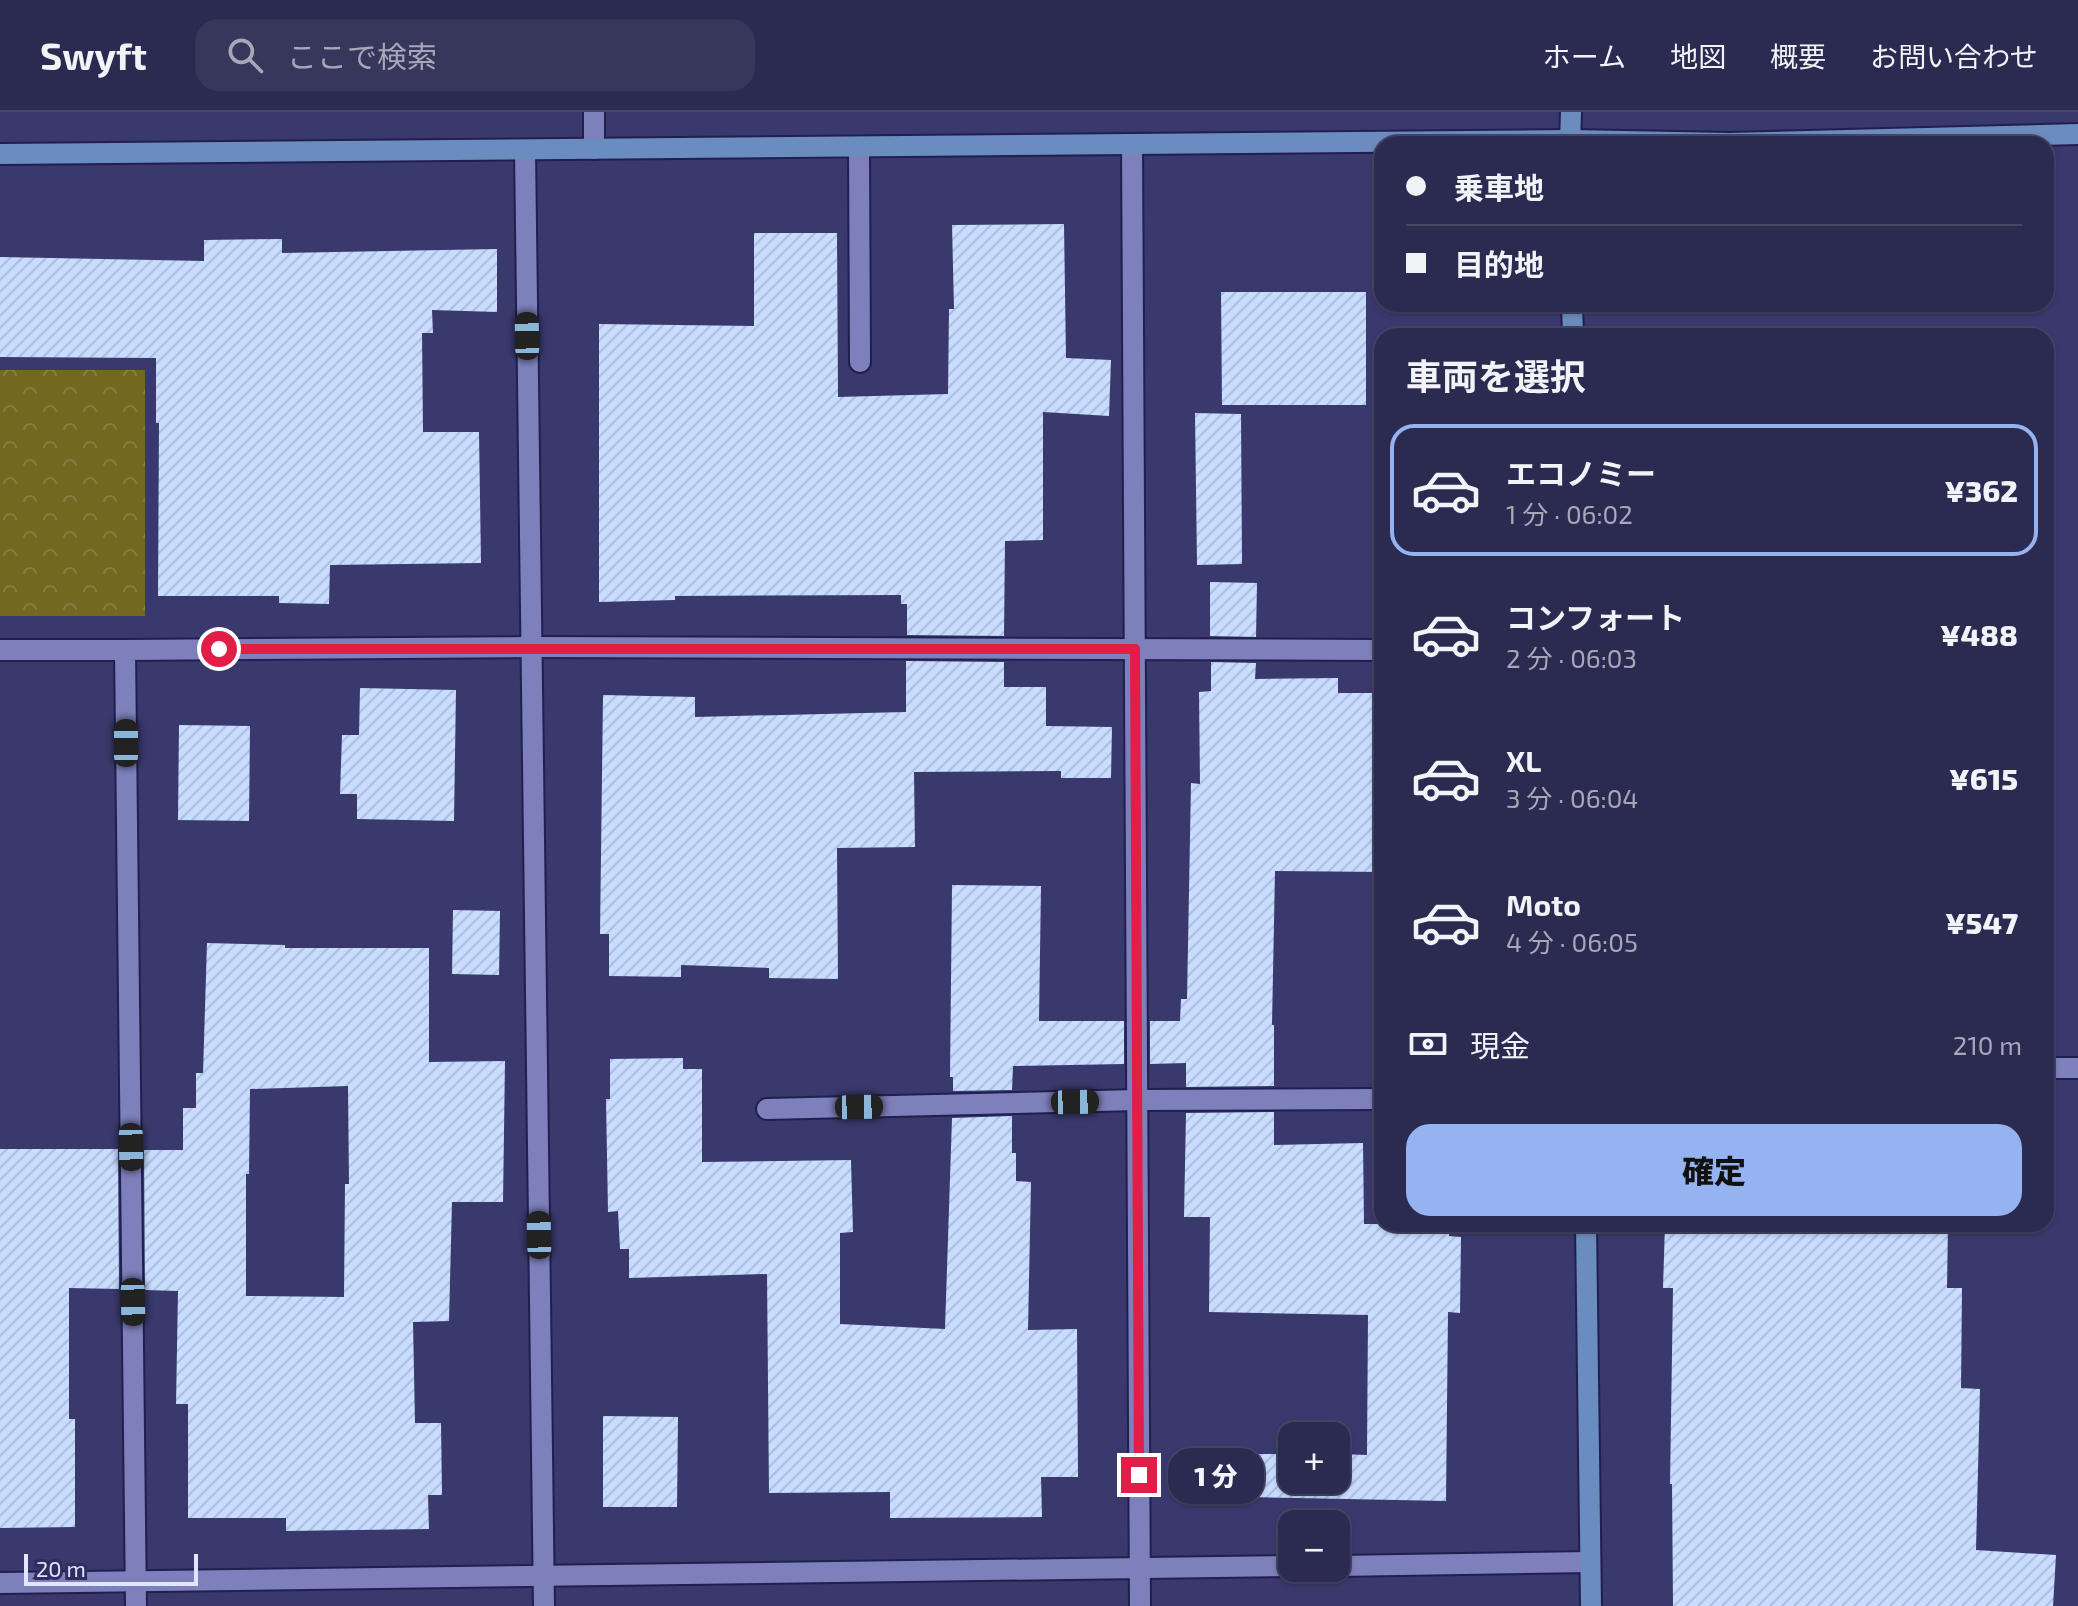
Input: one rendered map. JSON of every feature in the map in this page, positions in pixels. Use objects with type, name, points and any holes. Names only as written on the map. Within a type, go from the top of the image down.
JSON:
[{"type":"street","points":[[594,112],[594,149]]},
{"type":"street","points":[[1570,136],[1571,112]]},
{"type":"street","points":[[2000,136],[2078,134]]},
{"type":"street","points":[[0,154],[1374,143]]},
{"type":"street","points":[[1132,144],[1140,1606]]},
{"type":"street","points":[[859,147],[860,362]]},
{"type":"street","points":[[525,150],[544,1606]]},
{"type":"street","points":[[0,650],[531,647],[1374,650]]},
{"type":"street","points":[[125,650],[136,1606]]},
{"type":"street","points":[[2054,1068],[2078,1068]]},
{"type":"street","points":[[767,1109],[1137,1100],[1374,1099]]},
{"type":"street","points":[[1586,1232],[1591,1606]]},
{"type":"street","points":[[1350,1566],[1590,1562]]},
{"type":"street","points":[[0,1583],[1278,1566]]},
{"type":"green space","points":[[0,370],[145,370],[145,616],[0,616]]},
{"type":"building","points":[[1064,224],[1066,358],[1111,360],[1109,416],[1043,412],[1043,540],[1005,541],[1004,636],[907,635],[907,604],[901,604],[901,595],[675,596],[675,600],[599,602],[599,324],[754,326],[754,233],[837,233],[838,397],[948,394],[949,309],[954,309],[952,225]]},
{"type":"building","points":[[282,239],[282,253],[497,249],[497,312],[432,310],[433,333],[422,333],[423,432],[479,432],[481,563],[330,565],[329,604],[279,603],[279,596],[158,596],[159,423],[156,423],[156,358],[0,357],[0,257],[204,261],[204,240]]},
{"type":"building","points":[[1221,292],[1366,292],[1366,405],[1222,405]]},
{"type":"building","points":[[1195,413],[1241,414],[1242,564],[1197,565]]},
{"type":"building","points":[[1210,582],[1257,583],[1256,637],[1210,636]]},
{"type":"building","points":[[906,661],[1004,662],[1004,687],[1046,687],[1046,726],[1112,727],[1111,778],[1061,778],[1061,771],[914,772],[915,847],[837,848],[838,979],[769,978],[769,968],[681,965],[681,977],[609,976],[609,934],[600,934],[603,695],[695,697],[695,717],[906,712]]},
{"type":"building","points":[[1211,662],[1256,663],[1255,679],[1338,678],[1338,693],[1374,693],[1374,872],[1275,871],[1274,1086],[1186,1087],[1186,1063],[1150,1064],[1150,1021],[1180,1021],[1181,999],[1187,999],[1191,783],[1200,784],[1199,692],[1211,691]]},
{"type":"building","points":[[360,688],[456,690],[454,821],[357,819],[357,794],[340,794],[342,735],[359,735]]},
{"type":"building","points":[[179,725],[250,726],[249,821],[178,820]]},
{"type":"building","points":[[952,885],[1041,886],[1039,1021],[1124,1021],[1124,1064],[1013,1066],[1012,1090],[953,1091],[953,1077],[950,1077]]},
{"type":"building","points":[[453,910],[500,911],[499,975],[452,974]]},
{"type":"building","points":[[207,943],[285,945],[285,948],[429,948],[429,1062],[505,1061],[503,1202],[452,1202],[449,1321],[413,1322],[415,1423],[441,1423],[442,1495],[428,1495],[429,1529],[286,1531],[286,1518],[188,1518],[188,1404],[176,1404],[178,1291],[145,1290],[144,1150],[183,1150],[183,1108],[196,1108],[196,1073],[203,1073]],"holes":[[[348,1086],[349,1184],[345,1184],[344,1297],[246,1296],[250,1089]]]},
{"type":"building","points":[[683,1058],[683,1069],[702,1069],[702,1162],[851,1160],[853,1232],[840,1233],[840,1324],[945,1329],[952,1118],[1012,1116],[1016,1181],[1031,1182],[1028,1330],[1077,1329],[1078,1477],[1041,1477],[1042,1517],[890,1518],[890,1492],[769,1493],[767,1274],[629,1278],[629,1249],[620,1249],[618,1211],[608,1212],[606,1099],[610,1099],[610,1059]]},
{"type":"building","points":[[1274,1112],[1274,1145],[1363,1143],[1364,1224],[1374,1224],[1374,1232],[1449,1232],[1449,1236],[1461,1237],[1460,1313],[1448,1312],[1446,1501],[1251,1497],[1252,1454],[1278,1454],[1278,1494],[1350,1494],[1350,1454],[1367,1455],[1368,1315],[1209,1312],[1210,1217],[1184,1217],[1186,1113]]},
{"type":"building","points":[[0,1149],[118,1149],[119,1289],[69,1288],[69,1419],[75,1419],[75,1527],[0,1528]]},
{"type":"building","points":[[1665,1232],[1948,1232],[1947,1288],[1962,1288],[1961,1388],[1980,1389],[1976,1550],[2056,1555],[2053,1606],[1673,1606],[1670,1484],[1673,1288],[1663,1288]]},
{"type":"building","points":[[603,1416],[678,1417],[677,1507],[603,1507]]},
{"type":"route","points":[[219,649],[1135,649],[1139,1475]]}]
